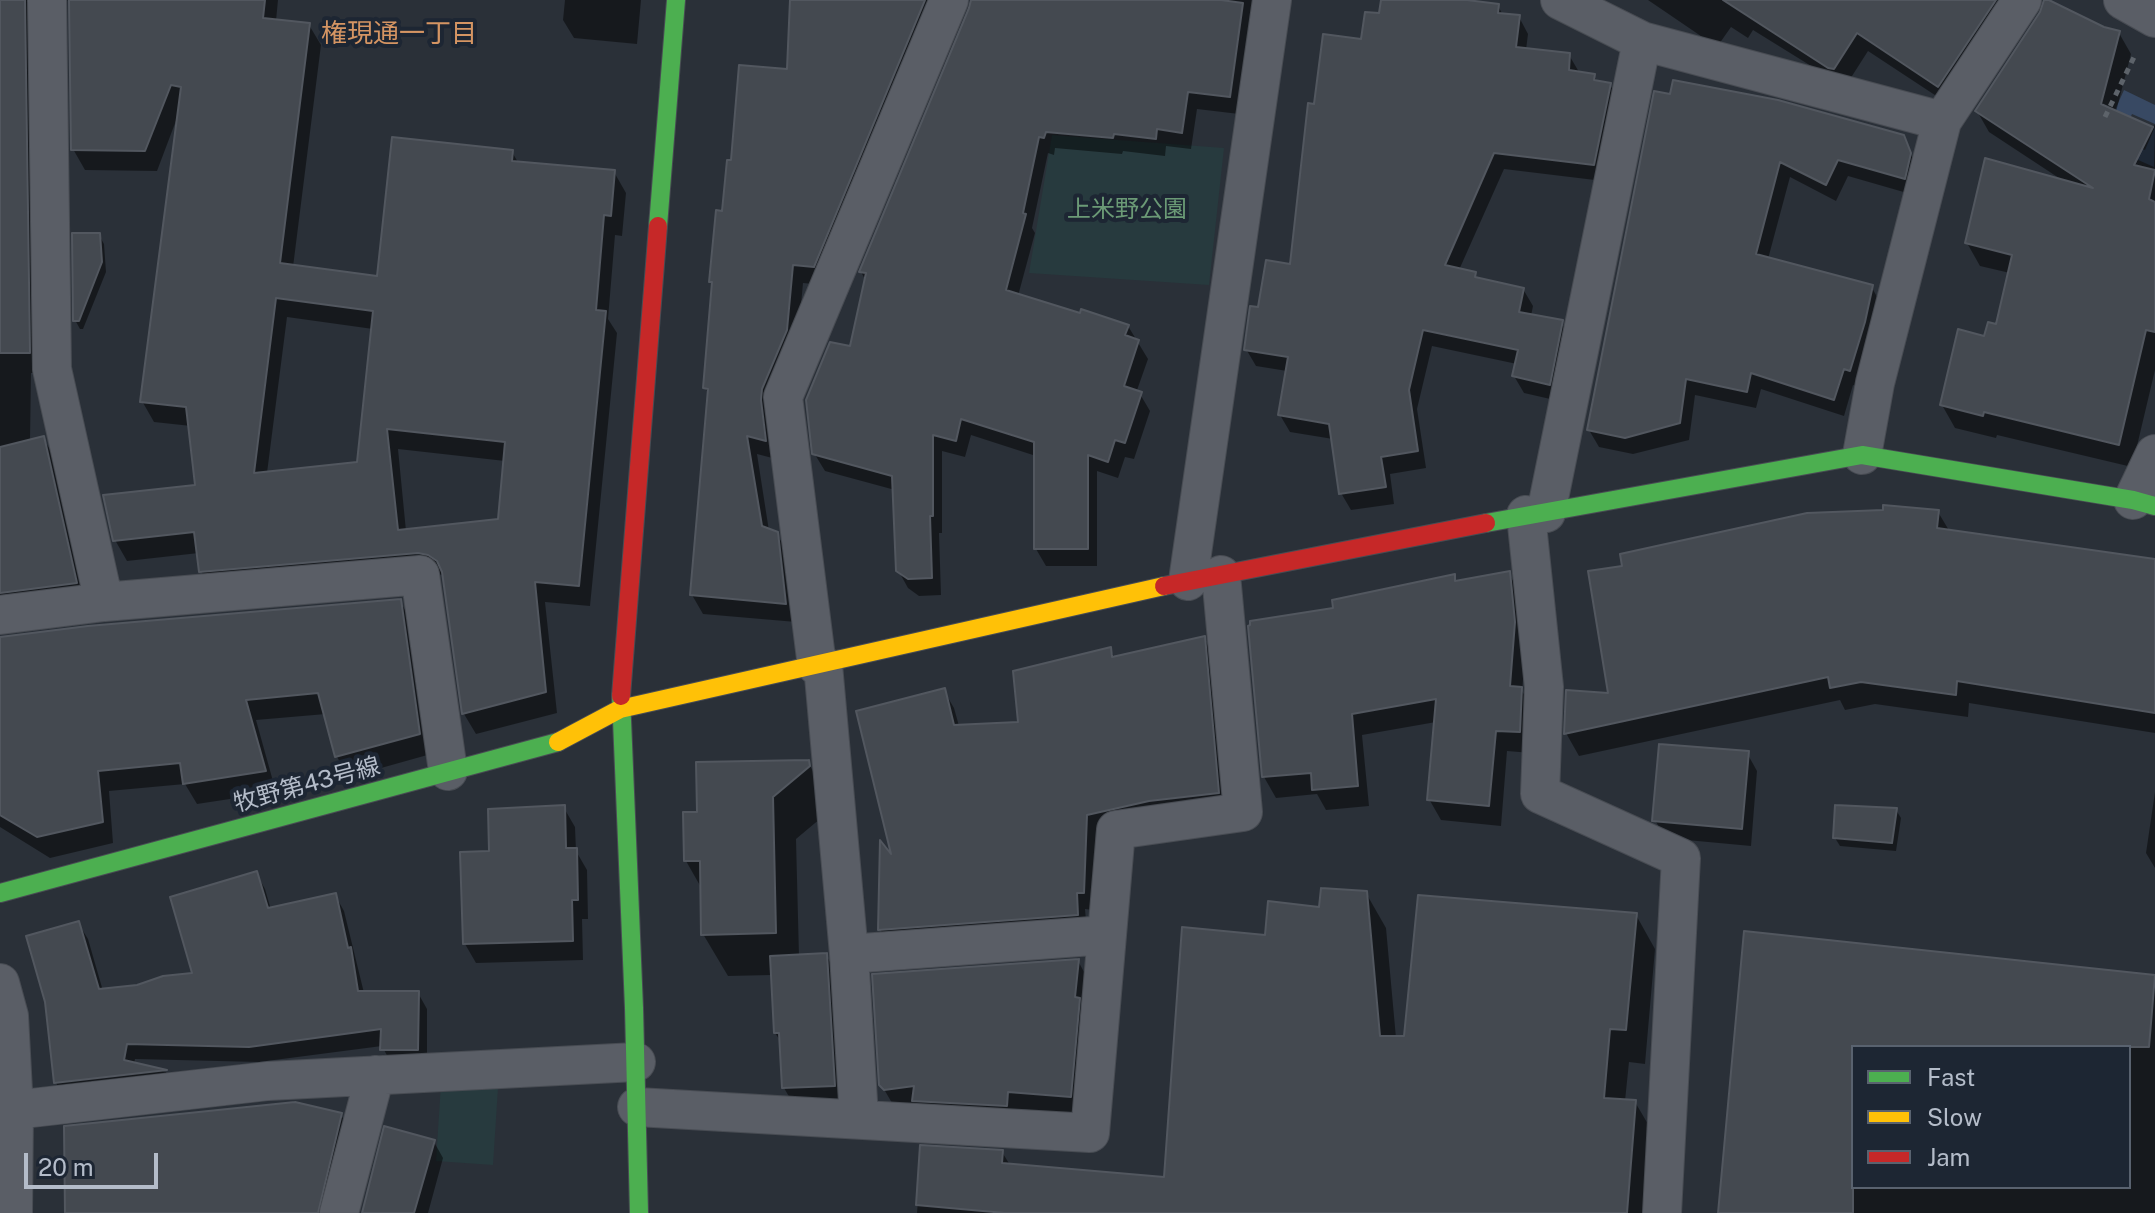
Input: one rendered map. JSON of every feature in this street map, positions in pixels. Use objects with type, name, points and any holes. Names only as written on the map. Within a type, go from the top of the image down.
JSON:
[{"type":"street","points":[[47,0],[52,369],[104,602]]},
{"type":"street","points":[[639,1213],[636,1062],[620,709],[676,0]]},
{"type":"street","points":[[859,1118],[849,954],[820,666],[783,397],[949,0]]},
{"type":"street","points":[[637,1107],[1090,1133],[1116,830],[1243,812],[1204,578],[1272,0]]},
{"type":"street","points":[[1560,0],[1642,41],[1942,121]]},
{"type":"street","points":[[1862,455],[1875,383],[1942,121],[2022,0]]},
{"type":"street","points":[[1642,41],[1536,514],[1544,687],[1540,794],[1681,858],[1662,1213]]},
{"type":"street","points":[[2144,503],[2155,454]]},
{"type":"street","name":"牧野第43号線","points":[[0,893],[564,740],[620,709],[1204,578],[1536,514],[1862,455],[2144,503]]},
{"type":"street","points":[[0,615],[104,602],[420,575],[448,771]]},
{"type":"street","points":[[849,954],[1106,935]]},
{"type":"street","points":[[0,983],[9,1016],[14,1110],[13,1213]]},
{"type":"street","points":[[14,1110],[268,1081],[636,1062]]},
{"type":"street","points":[[339,1213],[375,1075]]},
{"type":"path","points":[[2105,117],[2143,11]]},
{"type":"green space","name":"上米野公園","points":[[1052,135],[1224,148],[1209,285],[1029,273]]},
{"type":"green space","points":[[441,1084],[498,1088],[493,1165],[436,1161]]},
{"type":"water","points":[[2124,90],[2155,105],[2155,124],[2132,114],[2121,139],[2145,150],[2155,127],[2154,167],[2100,143]]},
{"type":"building","points":[[0,0],[25,0],[30,353],[0,353]]},
{"type":"building","points":[[69,0],[265,0],[263,18],[310,23],[280,263],[377,276],[392,137],[513,150],[512,161],[615,170],[611,216],[604,215],[596,310],[606,311],[579,586],[535,582],[546,692],[462,714],[442,572],[437,561],[428,555],[418,553],[199,572],[194,532],[113,541],[103,495],[195,485],[186,407],[140,402],[181,87],[171,85],[145,151],[71,150]],"holes":[[[276,298],[373,311],[357,462],[254,473]],[[387,429],[505,442],[498,519],[398,530]]]},
{"type":"building","points":[[790,0],[925,0],[814,267],[793,265],[787,330],[762,389],[766,441],[747,436],[762,526],[778,532],[786,604],[690,595],[708,389],[703,388],[712,282],[709,282],[716,210],[722,211],[727,160],[731,160],[739,65],[787,69]]},
{"type":"building","points":[[971,0],[1221,0],[1243,3],[1230,97],[1188,92],[1182,133],[1157,129],[1156,139],[1046,132],[1044,138],[1039,137],[1023,213],[1026,214],[1006,290],[1129,325],[1125,335],[1139,340],[1124,386],[1142,392],[1125,443],[1115,440],[1108,462],[1088,455],[1088,549],[1034,549],[1034,442],[961,419],[956,441],[933,435],[933,516],[930,516],[932,578],[908,579],[896,571],[892,476],[812,454],[806,400],[830,342],[850,346],[866,273],[859,272]]},
{"type":"building","points":[[1381,0],[1467,0],[1499,4],[1498,13],[1520,15],[1516,47],[1570,53],[1569,70],[1595,74],[1594,80],[1611,83],[1594,165],[1494,153],[1445,265],[1476,272],[1475,277],[1524,288],[1519,312],[1563,320],[1550,385],[1512,376],[1518,350],[1423,330],[1409,390],[1418,451],[1381,457],[1386,487],[1339,494],[1329,424],[1278,415],[1288,357],[1244,350],[1250,306],[1258,307],[1266,260],[1290,264],[1308,103],[1314,104],[1323,34],[1361,39],[1365,12],[1379,13]]},
{"type":"building","points":[[1723,0],[1996,0],[1938,87],[1857,33],[1834,69],[1828,68]]},
{"type":"building","points":[[2044,0],[2120,31],[2101,104],[2153,127],[2134,165],[2155,170],[2149,199],[2155,202],[2155,332],[2146,330],[2119,445],[1984,412],[1983,416],[1940,405],[1958,329],[1984,336],[1988,322],[1996,324],[2012,255],[1965,243],[1985,158],[2093,188],[1975,111],[2040,12]]},
{"type":"building","points":[[1673,80],[1778,100],[1904,135],[1911,153],[1905,179],[1838,160],[1826,185],[1780,162],[1756,254],[1873,285],[1850,371],[1844,369],[1834,400],[1751,373],[1747,392],[1686,379],[1680,423],[1625,438],[1587,430],[1654,91],[1670,94]]},
{"type":"building","points":[[72,233],[100,233],[102,262],[79,321],[73,321]]},
{"type":"building","points":[[44,436],[77,583],[0,593],[0,447]]},
{"type":"building","points":[[1883,505],[1939,510],[1937,528],[2155,559],[2155,713],[1957,681],[1956,695],[1861,682],[1830,688],[1828,677],[1564,734],[1566,690],[1608,693],[1588,571],[1622,566],[1620,554],[1807,513],[1883,510]]},
{"type":"building","points":[[1510,571],[1515,622],[1510,686],[1522,687],[1520,732],[1496,731],[1489,806],[1427,800],[1436,699],[1352,714],[1358,786],[1312,790],[1311,773],[1262,777],[1250,621],[1333,608],[1332,600],[1455,574],[1455,581]]},
{"type":"building","points":[[401,599],[420,734],[335,757],[318,693],[246,700],[266,771],[183,784],[180,763],[98,771],[103,822],[37,837],[0,815],[0,637],[88,626]]},
{"type":"building","points":[[1205,636],[1219,793],[1149,801],[1087,815],[1084,893],[1077,893],[1078,915],[878,930],[880,840],[891,854],[856,711],[945,688],[954,725],[1018,722],[1013,671],[1111,647],[1112,657]]},
{"type":"building","points":[[1659,744],[1749,751],[1742,829],[1652,821]]},
{"type":"building","points":[[809,760],[810,766],[773,797],[776,933],[701,935],[700,861],[684,861],[683,812],[697,812],[696,762]]},
{"type":"building","points":[[565,805],[566,848],[577,848],[578,900],[572,900],[573,941],[463,944],[460,852],[489,851],[488,809]]},
{"type":"building","points":[[1835,805],[1897,808],[1892,843],[1833,838]]},
{"type":"building","points":[[257,871],[268,908],[336,893],[348,948],[351,947],[358,991],[419,991],[418,1050],[380,1050],[381,1029],[249,1047],[127,1044],[124,1060],[167,1070],[54,1083],[45,1002],[26,936],[79,921],[99,989],[137,985],[163,976],[192,973],[170,897]]},
{"type":"building","points":[[1321,888],[1367,891],[1380,1036],[1404,1036],[1418,895],[1637,913],[1626,1030],[1610,1029],[1604,1098],[1636,1100],[1627,1213],[1005,1213],[916,1205],[920,1145],[1003,1150],[1002,1163],[1164,1177],[1182,927],[1265,935],[1268,901],[1319,907]]},
{"type":"building","points":[[1744,931],[2155,975],[2149,1047],[1851,1045],[1853,1213],[1718,1213]]},
{"type":"building","points":[[827,953],[835,1086],[782,1088],[779,1033],[774,1033],[770,956]]},
{"type":"building","points":[[1079,959],[1075,997],[1080,998],[1071,1097],[1008,1092],[1007,1106],[912,1101],[914,1086],[884,1090],[879,1085],[872,974]]},
{"type":"building","points":[[295,1102],[342,1113],[318,1213],[65,1213],[64,1126]]},
{"type":"building","points":[[384,1126],[435,1140],[414,1213],[362,1213]]},
{"type":"traffic: fast","points":[[658,226],[676,0]]},
{"type":"traffic: fast","points":[[1486,523],[1862,455],[2155,506]]},
{"type":"traffic: fast","points":[[621,696],[639,1213]]},
{"type":"traffic: fast","points":[[0,893],[558,742]]},
{"type":"traffic: slow","points":[[558,742],[620,709],[1164,586]]},
{"type":"traffic: jam","points":[[621,696],[658,226]]},
{"type":"traffic: jam","points":[[1164,586],[1486,523]]},
{"type":"district","name":"権現通一丁目","points":[[399,34]]}]
